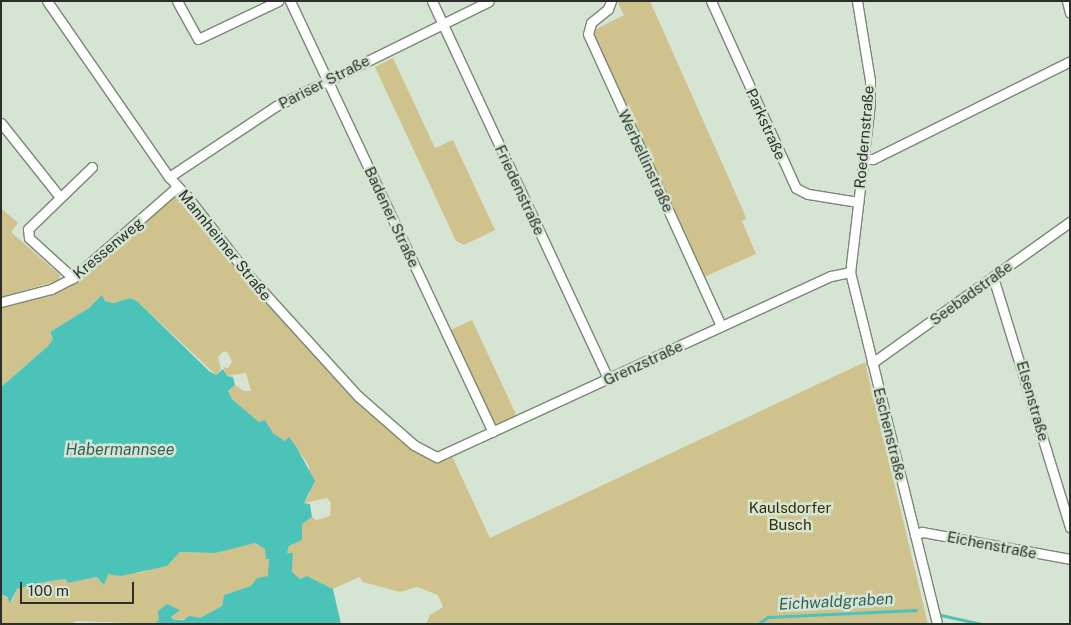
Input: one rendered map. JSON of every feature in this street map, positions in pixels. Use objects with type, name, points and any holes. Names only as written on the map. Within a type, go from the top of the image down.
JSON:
[{"type":"street","name":"Mannheimer Straße","points":[[47,1],[169,178],[249,276],[352,390],[414,445],[437,457]]},
{"type":"street","points":[[177,1],[198,39],[278,1]]},
{"type":"street","name":"Badener Straße","points":[[290,1],[493,432]]},
{"type":"street","name":"Friedenstraße","points":[[432,1],[608,379]]},
{"type":"street","name":"Pariser Straße","points":[[169,178],[276,106],[327,79],[489,1]]},
{"type":"street","name":"Werbellinstraße","points":[[611,1],[608,9],[591,23],[588,34],[721,326]]},
{"type":"street","name":"Parkstraße","points":[[711,1],[796,188],[808,194],[858,202]]},
{"type":"street","name":"Roedernstraße","points":[[851,244],[865,159],[870,80],[857,1]]},
{"type":"street","points":[[1067,1],[1070,13]]},
{"type":"street","points":[[865,159],[873,159],[1070,61]]},
{"type":"street","points":[[1,124],[59,196]]},
{"type":"street","points":[[73,278],[29,238],[28,229],[59,196],[92,167]]},
{"type":"street","name":"Kressenweg","points":[[1,302],[51,289],[73,278],[177,186]]},
{"type":"street","name":"Seebadstraße","points":[[872,362],[1070,222]]},
{"type":"street","name":"Eschenstraße","points":[[851,244],[850,272],[937,624]]},
{"type":"street","name":"Grenzstraße","points":[[437,457],[830,276],[850,272]]},
{"type":"street","name":"Elsenstraße","points":[[993,277],[1070,527]]},
{"type":"street","name":"Eichenstraße","points":[[915,535],[922,532],[1070,559]]},
{"type":"green space","points":[[617,1],[650,1],[746,219],[742,221],[756,254],[704,277],[593,36],[596,29],[624,15]]},
{"type":"green space","points":[[393,58],[435,148],[453,140],[495,230],[464,245],[456,241],[375,67]]},
{"type":"green space","name":"Kaulsdorfer Busch","points":[[179,192],[247,281],[376,418],[420,455],[433,461],[452,456],[490,538],[865,362],[928,624],[426,624],[430,615],[443,607],[438,595],[417,587],[400,592],[363,582],[359,577],[333,589],[307,576],[300,579],[292,572],[293,553],[287,553],[289,546],[302,540],[302,524],[312,517],[316,520],[330,516],[331,503],[327,498],[304,503],[310,493],[309,466],[297,448],[289,438],[285,441],[273,433],[265,420],[259,422],[232,399],[228,391],[235,385],[244,391],[251,391],[246,373],[227,376],[223,367],[228,368],[232,362],[228,353],[224,351],[218,357],[221,369],[216,375],[137,301],[132,298],[114,303],[105,301],[102,296],[89,308],[50,332],[53,339],[48,346],[1,387],[1,305],[56,291],[79,279]]},
{"type":"green space","points":[[1,208],[18,223],[11,232],[59,274],[60,280],[1,297]]},
{"type":"green space","points":[[472,320],[517,417],[495,427],[450,330]]},
{"type":"green space","points":[[244,543],[255,543],[265,549],[271,567],[268,576],[251,586],[224,595],[222,606],[200,618],[174,620],[171,617],[178,613],[155,624],[76,621],[71,624],[1,624],[1,594],[12,602],[17,589],[44,582],[65,579],[68,583],[97,577],[100,580],[108,574],[139,573],[170,563],[180,552],[215,553]]},
{"type":"water","name":"Habermannsee","points":[[102,295],[105,301],[114,303],[131,298],[137,301],[209,371],[216,375],[223,369],[227,376],[233,377],[235,385],[228,391],[232,399],[259,422],[265,420],[273,433],[285,441],[289,437],[297,448],[315,481],[304,503],[310,504],[312,517],[302,524],[302,540],[289,546],[287,553],[293,553],[292,572],[300,579],[307,576],[333,589],[341,624],[155,624],[159,620],[158,611],[167,604],[180,610],[171,617],[174,620],[184,620],[189,616],[200,618],[222,606],[224,595],[251,586],[257,578],[268,576],[269,559],[266,559],[265,549],[255,543],[215,553],[180,552],[167,566],[121,576],[108,574],[104,585],[97,577],[68,583],[65,579],[44,582],[17,589],[10,603],[7,597],[1,594],[1,387],[48,346],[53,339],[50,332],[89,308]]},
{"type":"waterway","name":"Eichwaldgraben","points":[[758,624],[768,617],[916,610]]},
{"type":"waterway","name":"Eichwaldgraben","points":[[941,615],[982,624]]}]
